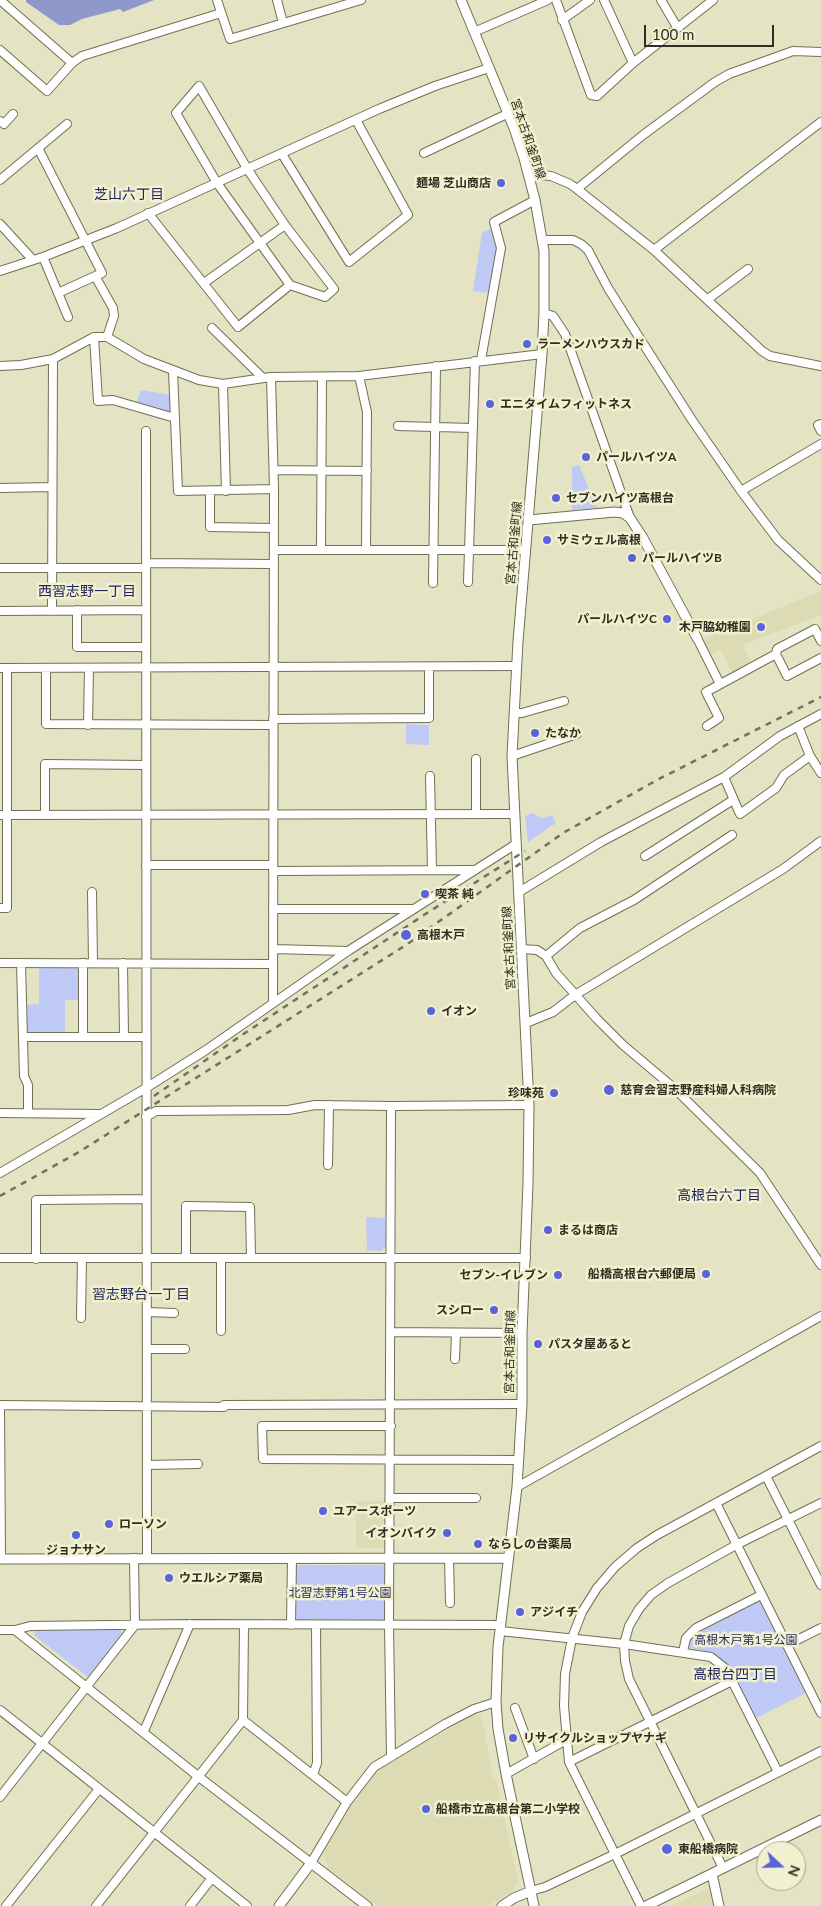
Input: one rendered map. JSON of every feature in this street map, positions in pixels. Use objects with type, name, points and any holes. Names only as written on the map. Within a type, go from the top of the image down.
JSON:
[{"type":"street","points":[[217,0],[230,39],[361,0]]},
{"type":"street","points":[[277,0],[283,23]]},
{"type":"street","name":"宮本古和釜町線","points":[[461,0],[508,114],[530,178],[542,240],[544,312],[542,354],[529,520],[522,550],[512,756],[529,1105],[526,1258],[522,1333],[522,1404],[517,1487],[500,1628],[496,1702],[498,1728],[506,1774],[534,1906]]},
{"type":"street","points":[[474,32],[548,0]]},
{"type":"street","points":[[556,0],[591,95],[596,96],[633,63],[713,0]]},
{"type":"street","points":[[562,20],[590,0]]},
{"type":"street","points":[[604,0],[633,63]]},
{"type":"street","points":[[661,0],[677,27]]},
{"type":"street","points":[[1,2],[72,62]]},
{"type":"street","points":[[0,50],[47,91],[72,62],[82,56],[221,13]]},
{"type":"street","points":[[577,188],[643,135],[715,82],[729,74],[793,51],[821,52]]},
{"type":"street","points":[[0,271],[86,241],[435,86],[488,68]]},
{"type":"street","points":[[199,86],[248,170],[285,225],[334,289],[325,297],[290,285],[217,182],[176,113],[199,86]]},
{"type":"street","points":[[0,121],[4,124],[13,114]]},
{"type":"street","points":[[424,153],[508,114]]},
{"type":"street","points":[[282,154],[349,262],[408,215],[356,120]]},
{"type":"street","points":[[654,250],[821,122]]},
{"type":"street","points":[[0,180],[67,124]]},
{"type":"street","points":[[38,148],[102,273],[58,293]]},
{"type":"street","points":[[530,178],[541,175],[551,176],[577,188],[654,250],[762,351],[770,356],[821,366]]},
{"type":"street","points":[[468,582],[473,428],[478,361],[501,248],[494,222],[534,200]]},
{"type":"street","points":[[148,213],[238,327],[290,285]]},
{"type":"street","points":[[0,224],[33,260]]},
{"type":"street","points":[[204,283],[285,225]]},
{"type":"street","points":[[542,240],[573,240],[582,244],[588,250],[626,316],[692,420],[741,491],[778,540],[821,580]]},
{"type":"street","points":[[42,257],[68,317]]},
{"type":"street","points":[[708,299],[748,270]]},
{"type":"street","points":[[95,276],[113,308],[114,316],[107,337]]},
{"type":"street","points":[[544,312],[553,316],[566,334],[630,518],[643,538],[720,684]]},
{"type":"street","points":[[212,328],[267,377],[274,470],[273,1002]]},
{"type":"street","points":[[0,366],[21,365],[53,359],[94,337],[107,337],[144,359],[199,380],[223,384],[267,377],[322,378],[359,376],[542,354]]},
{"type":"street","points":[[94,337],[98,401],[113,400],[175,418]]},
{"type":"street","points":[[52,611],[53,359]]},
{"type":"street","points":[[433,583],[436,366]]},
{"type":"street","points":[[174,370],[178,491],[274,489]]},
{"type":"street","points":[[359,376],[367,412],[366,550]]},
{"type":"street","points":[[321,550],[322,378]]},
{"type":"street","points":[[223,384],[226,491]]},
{"type":"street","points":[[821,424],[818,425],[821,431]]},
{"type":"street","points":[[398,426],[473,428]]},
{"type":"street","points":[[146,431],[147,1558]]},
{"type":"street","points":[[741,491],[821,444]]},
{"type":"street","points":[[274,470],[367,471]]},
{"type":"street","points":[[0,488],[51,487]]},
{"type":"street","points":[[210,491],[210,527],[274,528]]},
{"type":"street","points":[[529,520],[614,512],[623,513],[630,518]]},
{"type":"street","points":[[274,550],[522,550]]},
{"type":"street","points":[[0,568],[274,564]]},
{"type":"street","points":[[77,610],[77,648],[146,647]]},
{"type":"street","points":[[0,611],[146,610]]},
{"type":"street","points":[[707,726],[719,718],[706,692],[776,654],[777,649],[815,629],[821,641]]},
{"type":"street","points":[[776,654],[787,676],[821,658]]},
{"type":"street","points":[[46,668],[46,724],[88,725],[429,718],[429,666]]},
{"type":"street","points":[[0,908],[7,908],[4,815],[4,668],[516,666]]},
{"type":"street","points":[[88,725],[89,668]]},
{"type":"street","points":[[514,713],[522,713],[564,701]]},
{"type":"street","points":[[519,892],[601,842],[724,777],[780,736],[821,714]]},
{"type":"street","points":[[798,726],[810,756],[821,773]]},
{"type":"street","points":[[512,756],[520,755],[577,734]]},
{"type":"street","points":[[724,777],[740,814],[776,788],[784,775],[810,756]]},
{"type":"street","points":[[476,759],[476,814]]},
{"type":"street","points":[[45,815],[45,764],[146,765]]},
{"type":"street","points":[[430,776],[432,870]]},
{"type":"street","points":[[645,856],[733,800]]},
{"type":"street","points":[[4,815],[514,814]]},
{"type":"street","points":[[546,956],[580,928],[634,900],[732,835]]},
{"type":"street","points":[[526,1022],[553,1012],[575,995],[783,869],[821,842]]},
{"type":"street","points":[[0,1173],[146,1088],[206,1050],[348,951],[516,844]]},
{"type":"street","points":[[146,865],[473,870]]},
{"type":"street","points":[[92,892],[93,963]]},
{"type":"street","points":[[273,909],[413,909]]},
{"type":"street","points":[[273,949],[348,951]]},
{"type":"street","points":[[522,949],[537,950],[546,956],[556,973],[575,995],[623,1045],[674,1088],[760,1173],[821,1264]]},
{"type":"street","points":[[21,962],[24,1076],[28,1085],[28,1113]]},
{"type":"street","points":[[0,963],[146,962],[273,964]]},
{"type":"street","points":[[83,963],[83,1037]]},
{"type":"street","points":[[122,963],[124,1036]]},
{"type":"street","points":[[23,1038],[146,1037]]},
{"type":"street","points":[[146,1117],[156,1111],[288,1110],[315,1105],[529,1105]]},
{"type":"street","points":[[328,1165],[329,1105]]},
{"type":"street","points":[[390,1106],[390,1757]]},
{"type":"street","points":[[0,1113],[101,1114]]},
{"type":"street","points":[[36,1258],[36,1200],[146,1199]]},
{"type":"street","points":[[186,1258],[186,1206],[250,1207],[251,1258]]},
{"type":"street","points":[[0,1258],[526,1258]]},
{"type":"street","points":[[81,1318],[82,1258]]},
{"type":"street","points":[[221,1258],[221,1331]]},
{"type":"street","points":[[147,1312],[174,1313]]},
{"type":"street","points":[[517,1487],[821,1316]]},
{"type":"street","points":[[391,1332],[522,1333]]},
{"type":"street","points":[[455,1359],[456,1333]]},
{"type":"street","points":[[147,1349],[185,1349]]},
{"type":"street","points":[[508,1558],[0,1559],[0,1405],[522,1404]]},
{"type":"street","points":[[391,1426],[262,1426],[263,1460],[519,1460]]},
{"type":"street","points":[[641,1906],[569,1762],[564,1706],[565,1674],[572,1638],[582,1612],[597,1588],[615,1566],[636,1548],[821,1446]]},
{"type":"street","points":[[147,1465],[198,1464]]},
{"type":"street","points":[[766,1476],[821,1585]]},
{"type":"street","points":[[390,1498],[476,1498]]},
{"type":"street","points":[[716,1503],[821,1713]]},
{"type":"street","points":[[723,1868],[629,1680],[624,1644],[629,1626],[639,1609],[651,1595],[668,1583],[736,1545],[821,1503]]},
{"type":"street","points":[[0,1797],[136,1625],[134,1558]]},
{"type":"street","points":[[291,1625],[292,1558]]},
{"type":"street","points":[[449,1558],[450,1603]]},
{"type":"street","points":[[683,1652],[686,1638],[696,1628],[761,1594]]},
{"type":"street","points":[[144,1731],[190,1624]]},
{"type":"street","points":[[0,1630],[15,1630],[30,1626],[190,1624],[389,1625],[500,1628],[705,1654],[718,1660],[726,1669],[778,1772]]},
{"type":"street","points":[[96,1906],[242,1720],[244,1625]]},
{"type":"street","points":[[312,1775],[317,1763],[316,1625]]},
{"type":"street","points":[[787,1645],[821,1628]]},
{"type":"street","points":[[15,1630],[144,1731],[199,1777],[367,1906]]},
{"type":"street","points":[[569,1762],[732,1681]]},
{"type":"street","points":[[279,1906],[311,1863],[347,1802],[374,1767],[452,1720],[496,1702]]},
{"type":"street","points":[[515,1708],[534,1759]]},
{"type":"street","points":[[0,1710],[247,1906]]},
{"type":"street","points":[[242,1720],[347,1802]]},
{"type":"street","points":[[506,1774],[566,1740]]},
{"type":"street","points":[[502,1906],[514,1898],[545,1887],[615,1854],[821,1751]]},
{"type":"street","points":[[6,1906],[99,1789]]},
{"type":"street","points":[[646,1906],[821,1820]]},
{"type":"street","points":[[712,1874],[719,1906]]},
{"type":"street","points":[[190,1906],[212,1878]]},
{"type":"shaded area","points":[[26,0],[154,0],[123,12],[120,9],[82,19],[70,25],[59,25],[26,2]]},
{"type":"shaded area","name":"木戸脇幼稚園","points":[[821,591],[821,615],[742,645],[752,663],[732,672],[721,650],[710,654],[703,639]]},
{"type":"shaded area","points":[[356,1501],[387,1501],[387,1548],[356,1548]]},
{"type":"shaded area","name":"船橋市立高根台第二小学校","points":[[477,1713],[482,1716],[493,1778],[496,1778],[518,1882],[515,1886],[516,1889],[488,1906],[378,1906],[328,1868],[323,1852],[354,1801],[376,1773],[391,1762]]},
{"type":"shaded area","points":[[711,1887],[715,1906],[672,1906]]},
{"type":"green space","points":[[492,228],[498,248],[489,293],[473,291],[482,233]]},
{"type":"green space","points":[[141,390],[170,395],[170,413],[136,405]]},
{"type":"green space","points":[[579,465],[597,508],[572,510],[572,467]]},
{"type":"green space","points":[[406,724],[429,725],[429,745],[406,744]]},
{"type":"green space","points":[[531,813],[543,818],[552,815],[556,823],[528,842],[525,816]]},
{"type":"green space","points":[[78,966],[81,969],[81,1000],[65,1000],[65,1035],[30,1036],[27,1032],[26,1005],[39,1004],[39,967]]},
{"type":"green space","points":[[366,1217],[385,1218],[386,1247],[380,1251],[367,1250]]},
{"type":"green space","name":"北習志野第1号公園","points":[[297,1565],[383,1565],[385,1567],[386,1618],[383,1621],[298,1621],[295,1618],[295,1568]]},
{"type":"green space","name":"高根木戸第1号公園","points":[[757,1600],[761,1601],[806,1693],[756,1718],[725,1661],[712,1652],[690,1648],[687,1645],[692,1634]]},
{"type":"green space","points":[[36,1629],[120,1629],[123,1635],[89,1678],[34,1635]]},
{"type":"railway","points":[[0,1196],[79,1152],[406,945],[563,833],[657,780],[821,697]]},
{"type":"railway","points":[[154,1096],[242,1035],[525,851]]},
{"type":"place","name":"麺場 芝山商店","points":[[501,183]]},
{"type":"place","name":"ラーメンハウスカド","points":[[527,344]]},
{"type":"place","name":"エニタイムフィットネス","points":[[490,404]]},
{"type":"place","name":"パールハイツA","points":[[586,457]]},
{"type":"place","name":"セブンハイツ高根台","points":[[556,498]]},
{"type":"place","name":"サミウェル高根","points":[[547,540]]},
{"type":"place","name":"パールハイツB","points":[[632,558]]},
{"type":"place","name":"パールハイツC","points":[[667,619]]},
{"type":"place","name":"木戸脇幼稚園","points":[[761,627]]},
{"type":"place","name":"たなか","points":[[535,733]]},
{"type":"place","name":"喫茶 純","points":[[425,894]]},
{"type":"place","name":"高根木戸","points":[[406,935]]},
{"type":"place","name":"イオン","points":[[431,1011]]},
{"type":"place","name":"慈育会習志野産科婦人科病院","points":[[609,1090]]},
{"type":"place","name":"珍味苑","points":[[554,1093]]},
{"type":"place","name":"まるは商店","points":[[548,1230]]},
{"type":"place","name":"船橋高根台六郵便局","points":[[706,1274]]},
{"type":"place","name":"セブン-イレブン","points":[[558,1275]]},
{"type":"place","name":"スシロー","points":[[494,1310]]},
{"type":"place","name":"パスタ屋あると","points":[[538,1344]]},
{"type":"place","name":"ユアースポーツ","points":[[323,1511]]},
{"type":"place","name":"ローソン","points":[[109,1524]]},
{"type":"place","name":"イオンバイク","points":[[447,1533]]},
{"type":"place","name":"ジョナサン","points":[[76,1535]]},
{"type":"place","name":"ならしの台薬局","points":[[478,1544]]},
{"type":"place","name":"ウエルシア薬局","points":[[169,1578]]},
{"type":"place","name":"アジイチ","points":[[520,1612]]},
{"type":"place","name":"リサイクルショップヤナギ","points":[[513,1738]]},
{"type":"place","name":"船橋市立高根台第二小学校","points":[[426,1809]]},
{"type":"place","name":"東船橋病院","points":[[667,1849]]},
{"type":"district","name":"芝山六丁目","points":[[129,194]]},
{"type":"district","name":"西習志野一丁目","points":[[87,591]]},
{"type":"district","name":"高根台六丁目","points":[[719,1195]]},
{"type":"district","name":"習志野台一丁目","points":[[141,1294]]},
{"type":"district","name":"高根台四丁目","points":[[735,1674]]}]
